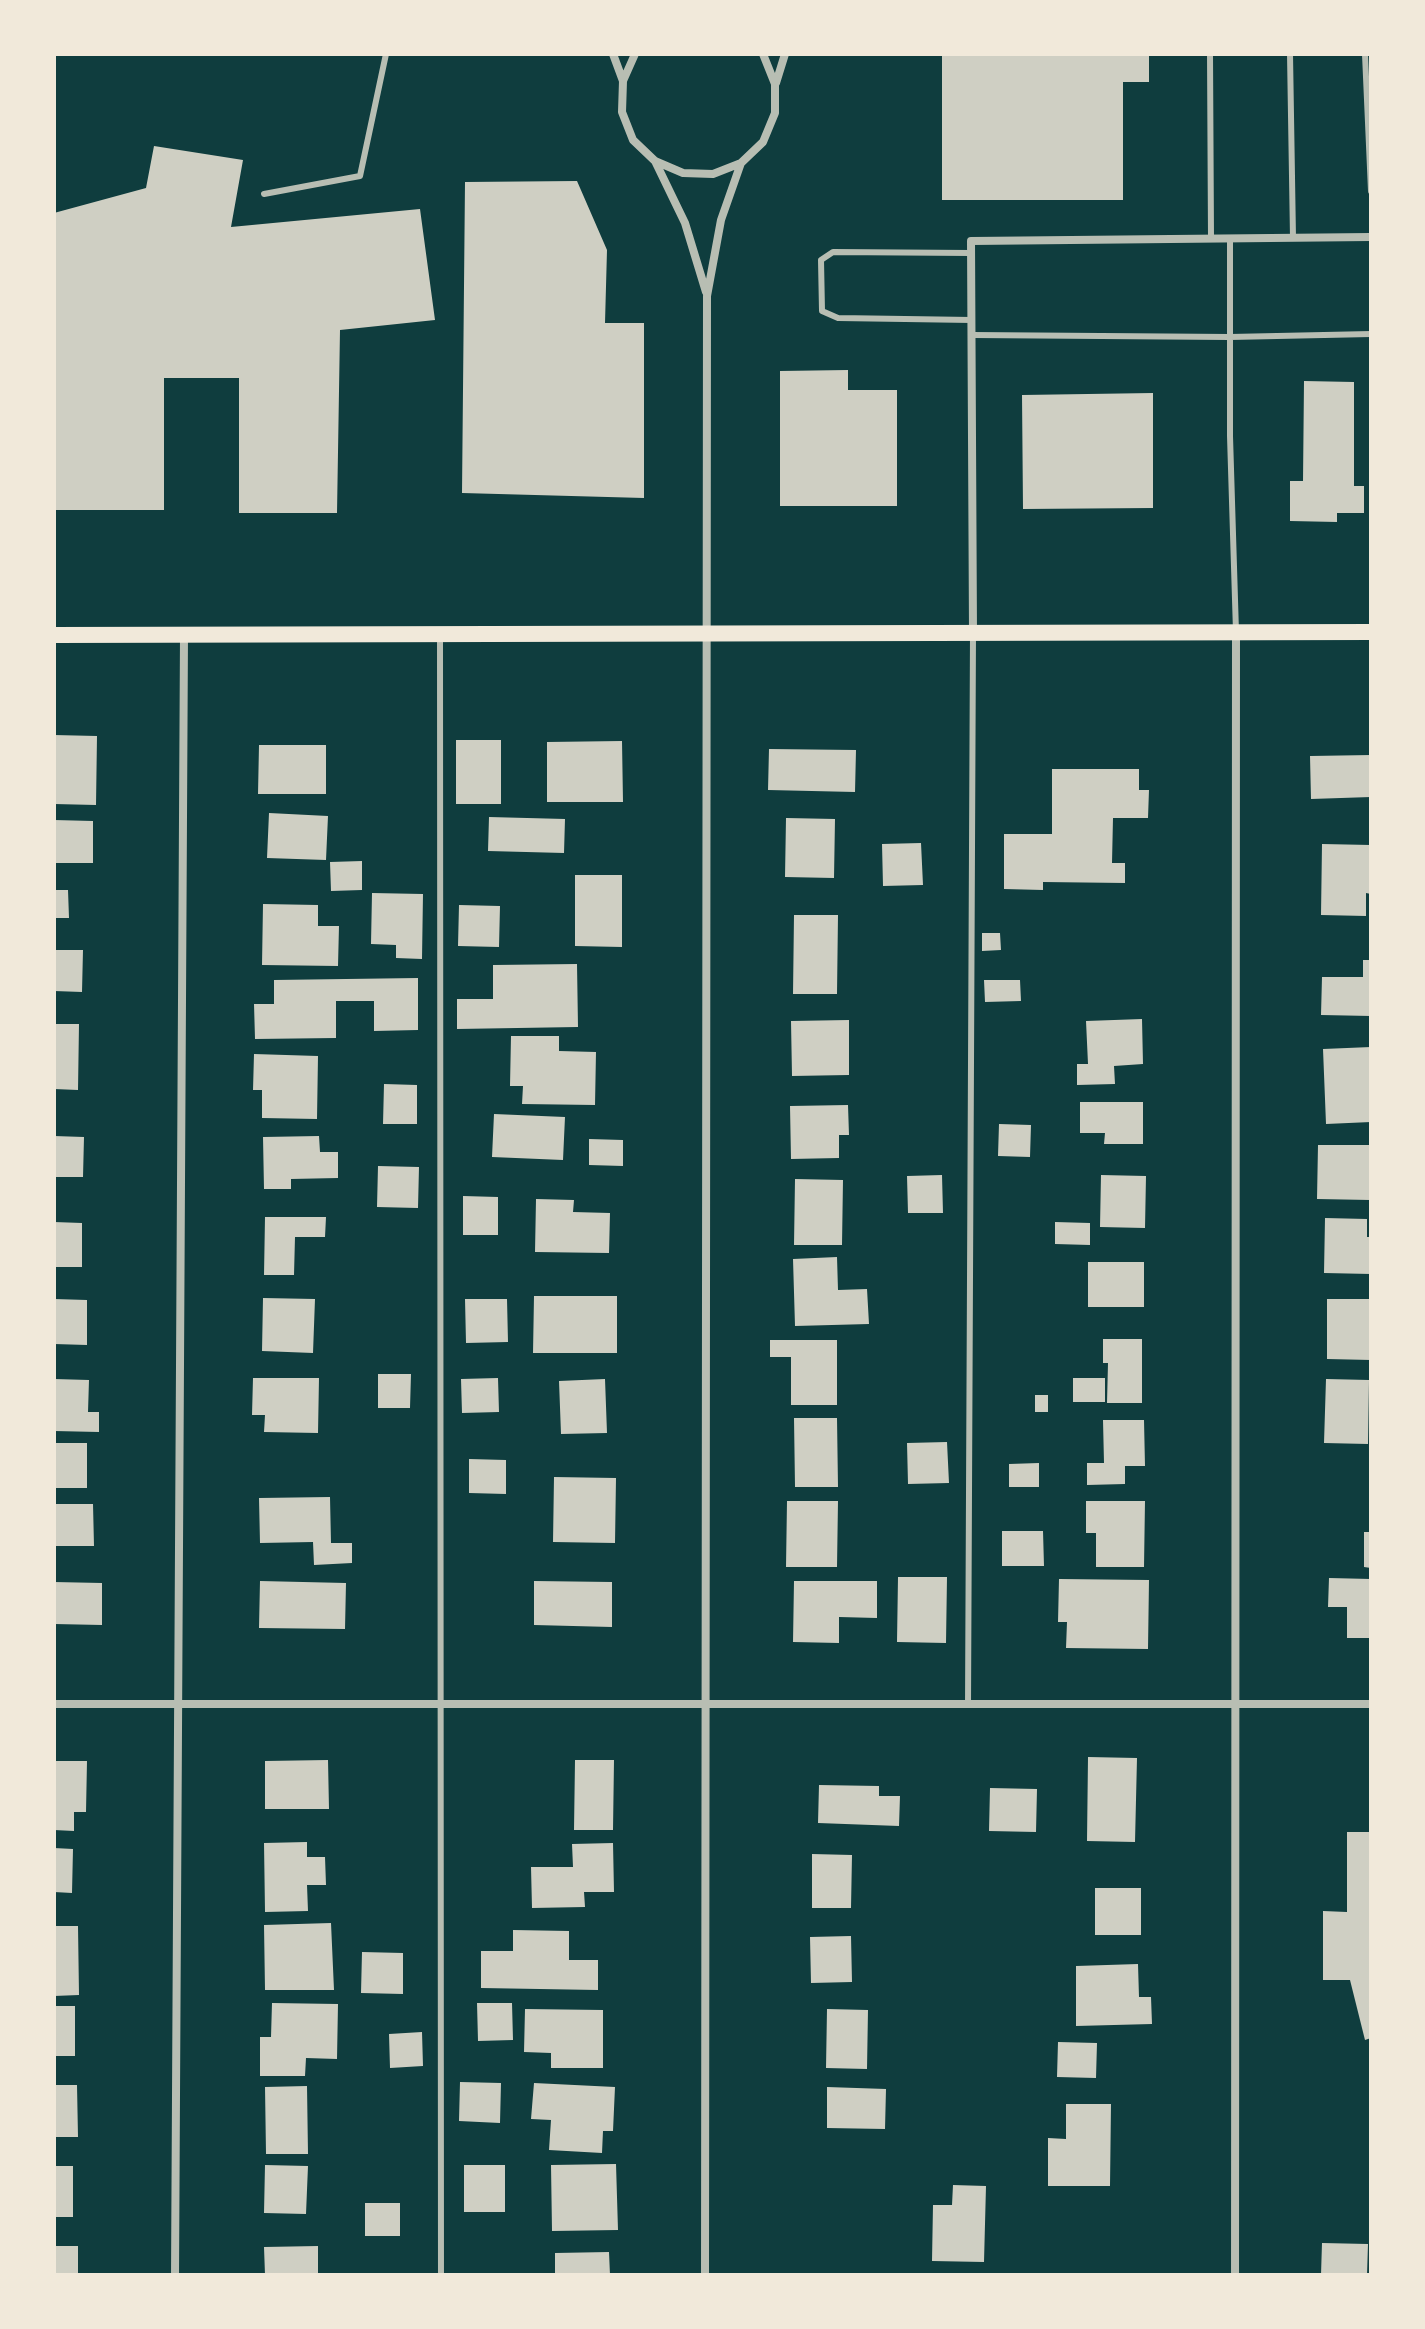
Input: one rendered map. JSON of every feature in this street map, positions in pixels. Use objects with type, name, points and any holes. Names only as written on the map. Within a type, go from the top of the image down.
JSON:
[{"type":"main road","points":[[54,635],[1371,632]]},
{"type":"street","points":[[613,54],[623,81]]},
{"type":"street","points":[[635,54],[623,81],[622,112],[633,140],[655,161],[683,173],[713,174],[741,163],[763,142],[775,113],[775,84],[785,54]]},
{"type":"street","points":[[763,54],[775,84]]},
{"type":"street","points":[[655,161],[685,223],[707,296]]},
{"type":"street","points":[[705,2275],[707,296],[721,220],[741,163]]},
{"type":"street","points":[[973,633],[971,241],[1371,237]]},
{"type":"street","points":[[1235,2275],[1236,632]]},
{"type":"street","points":[[175,2275],[184,635]]},
{"type":"street","points":[[54,1704],[1371,1704]]},
{"type":"lane","points":[[264,194],[360,176],[386,54]]},
{"type":"lane","points":[[1210,54],[1211,238]]},
{"type":"lane","points":[[1290,54],[1293,238]]},
{"type":"lane","points":[[1365,54],[1371,191]]},
{"type":"lane","points":[[1230,238],[1230,436],[1236,632]]},
{"type":"lane","points":[[971,253],[833,252],[821,260],[822,311],[838,318],[972,320]]},
{"type":"lane","points":[[972,335],[1230,337],[1371,334]]},
{"type":"lane","points":[[968,1705],[973,633]]},
{"type":"lane","points":[[440,634],[441,2275]]},
{"type":"building","points":[[942,54],[1149,54],[1149,82],[1123,82],[1123,200],[942,200]]},
{"type":"building","points":[[154,146],[243,160],[231,227],[420,209],[435,320],[340,330],[337,513],[239,513],[239,378],[164,378],[164,510],[56,510],[54,213],[146,188]]},
{"type":"building","points":[[577,181],[607,250],[605,323],[644,323],[644,498],[462,493],[465,182]]},
{"type":"building","points":[[848,370],[848,390],[897,390],[897,506],[780,506],[780,371]]},
{"type":"building","points":[[1304,381],[1354,382],[1354,486],[1364,486],[1364,513],[1337,513],[1337,522],[1290,521],[1290,481],[1303,481]]},
{"type":"building","points":[[1153,393],[1153,508],[1023,509],[1022,395]]},
{"type":"building","points":[[54,735],[97,736],[96,805],[54,804]]},
{"type":"building","points":[[456,740],[501,740],[501,804],[456,804]]},
{"type":"building","points":[[622,741],[623,802],[547,802],[547,742]]},
{"type":"building","points":[[259,745],[326,745],[326,794],[258,794]]},
{"type":"building","points":[[769,749],[856,750],[855,792],[768,790]]},
{"type":"building","points":[[1371,755],[1371,797],[1311,799],[1310,756]]},
{"type":"building","points":[[1052,769],[1139,769],[1139,790],[1149,790],[1148,818],[1113,818],[1112,863],[1125,863],[1125,883],[1043,882],[1043,890],[1004,889],[1004,834],[1052,834]]},
{"type":"building","points":[[269,813],[328,816],[326,860],[267,858]]},
{"type":"building","points":[[489,817],[565,819],[564,853],[488,851]]},
{"type":"building","points":[[786,818],[835,819],[834,878],[785,877]]},
{"type":"building","points":[[54,820],[93,821],[93,863],[54,863]]},
{"type":"building","points":[[921,843],[923,885],[883,886],[882,844]]},
{"type":"building","points":[[1322,844],[1371,845],[1371,894],[1366,893],[1366,916],[1321,915]]},
{"type":"building","points":[[362,861],[362,890],[331,891],[330,862]]},
{"type":"building","points":[[575,875],[622,875],[622,947],[575,946]]},
{"type":"building","points":[[54,890],[68,890],[69,918],[54,918]]},
{"type":"building","points":[[372,893],[423,894],[422,959],[396,958],[396,945],[371,944]]},
{"type":"building","points":[[263,904],[318,905],[318,926],[339,926],[338,966],[262,965]]},
{"type":"building","points":[[459,905],[500,906],[499,947],[458,946]]},
{"type":"building","points":[[794,915],[838,915],[837,994],[793,994]]},
{"type":"building","points":[[982,933],[1000,933],[1001,950],[982,951]]},
{"type":"building","points":[[54,950],[83,950],[82,992],[54,991]]},
{"type":"building","points":[[1363,960],[1371,960],[1371,1016],[1321,1015],[1322,977],[1363,977]]},
{"type":"building","points":[[577,964],[578,1027],[457,1029],[457,999],[493,999],[493,965]]},
{"type":"building","points":[[418,978],[418,1030],[374,1031],[374,1001],[336,1001],[336,1038],[255,1039],[254,1004],[274,1004],[274,980]]},
{"type":"building","points":[[984,980],[1020,980],[1021,1001],[985,1002]]},
{"type":"building","points":[[1142,1019],[1143,1064],[1114,1066],[1115,1084],[1077,1085],[1077,1064],[1088,1064],[1086,1021]]},
{"type":"building","points":[[849,1020],[849,1075],[792,1076],[791,1021]]},
{"type":"building","points":[[54,1024],[79,1024],[78,1090],[54,1089]]},
{"type":"building","points":[[511,1036],[559,1036],[559,1051],[596,1052],[595,1105],[522,1104],[523,1086],[510,1086]]},
{"type":"building","points":[[1371,1047],[1371,1122],[1326,1124],[1323,1049]]},
{"type":"building","points":[[254,1054],[318,1056],[317,1119],[262,1118],[262,1090],[253,1090]]},
{"type":"building","points":[[384,1084],[417,1085],[417,1124],[383,1124]]},
{"type":"building","points":[[1080,1102],[1143,1102],[1143,1144],[1104,1144],[1105,1133],[1080,1133]]},
{"type":"building","points":[[848,1105],[849,1135],[839,1135],[839,1158],[791,1159],[790,1106]]},
{"type":"building","points":[[494,1114],[565,1117],[563,1160],[492,1157]]},
{"type":"building","points":[[999,1124],[1031,1125],[1030,1157],[998,1156]]},
{"type":"building","points":[[54,1136],[84,1137],[83,1177],[54,1177]]},
{"type":"building","points":[[319,1136],[320,1152],[338,1152],[338,1178],[291,1179],[291,1189],[264,1189],[263,1137]]},
{"type":"building","points":[[589,1139],[623,1140],[623,1166],[589,1165]]},
{"type":"building","points":[[1318,1145],[1370,1145],[1370,1200],[1317,1199]]},
{"type":"building","points":[[378,1166],[419,1167],[418,1208],[377,1207]]},
{"type":"building","points":[[942,1175],[943,1213],[908,1213],[907,1176]]},
{"type":"building","points":[[1101,1175],[1146,1176],[1145,1228],[1100,1227]]},
{"type":"building","points":[[795,1179],[843,1180],[842,1245],[794,1245]]},
{"type":"building","points":[[463,1196],[498,1197],[498,1235],[463,1235]]},
{"type":"building","points":[[536,1199],[574,1200],[573,1212],[610,1213],[609,1253],[535,1252]]},
{"type":"building","points":[[265,1217],[326,1217],[325,1237],[295,1237],[294,1275],[264,1275]]},
{"type":"building","points":[[1325,1218],[1367,1219],[1367,1237],[1371,1237],[1371,1274],[1324,1273]]},
{"type":"building","points":[[54,1222],[82,1223],[82,1267],[54,1267]]},
{"type":"building","points":[[1055,1222],[1090,1223],[1090,1245],[1055,1244]]},
{"type":"building","points":[[837,1257],[838,1290],[867,1289],[869,1324],[795,1326],[793,1259]]},
{"type":"building","points":[[1088,1262],[1144,1262],[1144,1307],[1088,1307]]},
{"type":"building","points":[[534,1296],[617,1296],[617,1353],[533,1353]]},
{"type":"building","points":[[263,1298],[315,1299],[313,1353],[262,1351]]},
{"type":"building","points":[[54,1299],[87,1300],[87,1345],[54,1344]]},
{"type":"building","points":[[465,1299],[507,1299],[508,1342],[466,1343]]},
{"type":"building","points":[[1327,1299],[1371,1299],[1371,1360],[1327,1359]]},
{"type":"building","points":[[1103,1339],[1142,1339],[1142,1403],[1107,1403],[1108,1363],[1103,1363]]},
{"type":"building","points":[[770,1340],[837,1340],[837,1405],[791,1405],[791,1357],[770,1357]]},
{"type":"building","points":[[378,1374],[411,1374],[410,1408],[378,1408]]},
{"type":"building","points":[[253,1378],[319,1378],[318,1433],[264,1432],[265,1415],[252,1415]]},
{"type":"building","points":[[498,1378],[499,1412],[462,1413],[461,1379]]},
{"type":"building","points":[[1073,1378],[1105,1378],[1105,1402],[1073,1402]]},
{"type":"building","points":[[54,1379],[89,1380],[88,1412],[99,1412],[99,1432],[54,1431]]},
{"type":"building","points":[[605,1379],[607,1433],[561,1434],[559,1381]]},
{"type":"building","points":[[1326,1379],[1369,1380],[1368,1444],[1324,1443]]},
{"type":"building","points":[[1035,1395],[1048,1395],[1048,1412],[1035,1412]]},
{"type":"building","points":[[794,1418],[837,1418],[838,1487],[795,1487]]},
{"type":"building","points":[[1103,1420],[1144,1420],[1145,1466],[1125,1466],[1125,1484],[1087,1485],[1087,1463],[1104,1463]]},
{"type":"building","points":[[947,1442],[949,1483],[908,1484],[907,1443]]},
{"type":"building","points":[[54,1443],[87,1443],[87,1488],[54,1488]]},
{"type":"building","points":[[469,1459],[506,1460],[506,1494],[469,1493]]},
{"type":"building","points":[[1039,1463],[1039,1487],[1009,1487],[1009,1464]]},
{"type":"building","points":[[554,1477],[616,1478],[615,1543],[553,1542]]},
{"type":"building","points":[[330,1497],[331,1543],[352,1543],[352,1563],[314,1565],[313,1542],[260,1543],[259,1498]]},
{"type":"building","points":[[787,1501],[838,1501],[837,1567],[786,1567]]},
{"type":"building","points":[[1086,1501],[1145,1501],[1144,1567],[1096,1567],[1096,1533],[1086,1533]]},
{"type":"building","points":[[54,1504],[93,1504],[94,1546],[54,1546]]},
{"type":"building","points":[[1002,1531],[1043,1531],[1044,1566],[1002,1566]]},
{"type":"building","points":[[1364,1532],[1371,1532],[1371,1568],[1364,1567]]},
{"type":"building","points":[[898,1577],[947,1577],[946,1643],[897,1642]]},
{"type":"building","points":[[1329,1578],[1371,1579],[1371,1638],[1347,1638],[1347,1607],[1328,1607]]},
{"type":"building","points":[[1059,1579],[1149,1580],[1148,1649],[1066,1648],[1067,1622],[1058,1622]]},
{"type":"building","points":[[260,1581],[346,1583],[345,1629],[259,1628]]},
{"type":"building","points":[[534,1581],[612,1582],[612,1627],[534,1625]]},
{"type":"building","points":[[794,1581],[877,1581],[877,1618],[839,1617],[839,1643],[793,1642]]},
{"type":"building","points":[[54,1582],[102,1583],[102,1625],[54,1624]]},
{"type":"building","points":[[1088,1757],[1137,1758],[1135,1842],[1087,1841]]},
{"type":"building","points":[[328,1760],[329,1809],[265,1809],[265,1761]]},
{"type":"building","points":[[575,1760],[614,1760],[613,1830],[574,1830]]},
{"type":"building","points":[[54,1761],[87,1761],[86,1812],[74,1812],[74,1831],[54,1830]]},
{"type":"building","points":[[819,1785],[879,1786],[879,1796],[900,1796],[899,1826],[818,1823]]},
{"type":"building","points":[[990,1788],[1037,1789],[1036,1832],[989,1831]]},
{"type":"building","points":[[1347,1832],[1371,1832],[1371,2038],[1365,2040],[1350,1980],[1323,1980],[1323,1911],[1347,1912]]},
{"type":"building","points":[[307,1842],[307,1857],[325,1857],[326,1885],[307,1885],[308,1911],[265,1912],[264,1843]]},
{"type":"building","points":[[613,1843],[614,1892],[584,1892],[585,1907],[532,1908],[531,1867],[573,1867],[572,1844]]},
{"type":"building","points":[[54,1848],[73,1849],[72,1893],[54,1892]]},
{"type":"building","points":[[812,1854],[852,1855],[851,1908],[812,1908]]},
{"type":"building","points":[[1095,1888],[1141,1888],[1141,1935],[1095,1935]]},
{"type":"building","points":[[331,1923],[334,1990],[265,1990],[264,1925]]},
{"type":"building","points":[[54,1926],[78,1926],[79,1995],[54,1996]]},
{"type":"building","points":[[513,1930],[569,1931],[569,1960],[598,1960],[598,1990],[481,1988],[481,1951],[513,1951]]},
{"type":"building","points":[[851,1936],[852,1982],[811,1983],[810,1937]]},
{"type":"building","points":[[362,1952],[403,1953],[403,1994],[361,1993]]},
{"type":"building","points":[[1138,1964],[1139,1997],[1151,1997],[1152,2024],[1076,2026],[1076,1966]]},
{"type":"building","points":[[272,2003],[338,2004],[337,2059],[306,2058],[305,2076],[260,2076],[260,2037],[271,2037]]},
{"type":"building","points":[[477,2003],[512,2003],[513,2040],[478,2041]]},
{"type":"building","points":[[54,2006],[75,2006],[75,2056],[54,2056]]},
{"type":"building","points":[[525,2009],[603,2010],[603,2068],[551,2068],[551,2053],[524,2052]]},
{"type":"building","points":[[827,2009],[868,2010],[867,2069],[826,2068]]},
{"type":"building","points":[[422,2032],[423,2066],[390,2068],[389,2034]]},
{"type":"building","points":[[1058,2042],[1097,2043],[1096,2078],[1057,2077]]},
{"type":"building","points":[[460,2082],[501,2083],[500,2123],[459,2121]]},
{"type":"building","points":[[534,2083],[615,2087],[613,2131],[603,2131],[602,2153],[549,2150],[551,2120],[531,2119]]},
{"type":"building","points":[[54,2085],[77,2085],[78,2137],[54,2137]]},
{"type":"building","points":[[307,2086],[308,2154],[266,2154],[265,2087]]},
{"type":"building","points":[[827,2087],[886,2089],[885,2129],[827,2128]]},
{"type":"building","points":[[1066,2104],[1111,2104],[1110,2186],[1048,2186],[1048,2138],[1066,2139]]},
{"type":"building","points":[[616,2164],[618,2230],[552,2231],[551,2165]]},
{"type":"building","points":[[265,2165],[308,2166],[306,2214],[264,2213]]},
{"type":"building","points":[[464,2165],[505,2165],[505,2212],[464,2212]]},
{"type":"building","points":[[54,2166],[73,2166],[73,2217],[54,2217]]},
{"type":"building","points":[[953,2185],[986,2186],[984,2262],[932,2261],[933,2205],[952,2205]]},
{"type":"building","points":[[365,2203],[400,2203],[400,2236],[365,2236]]},
{"type":"building","points":[[1322,2243],[1368,2244],[1367,2275],[1321,2275]]},
{"type":"building","points":[[54,2246],[78,2246],[78,2275],[54,2275]]},
{"type":"building","points":[[318,2246],[318,2275],[265,2275],[264,2247]]},
{"type":"building","points":[[609,2252],[610,2275],[555,2275],[555,2253]]}]
